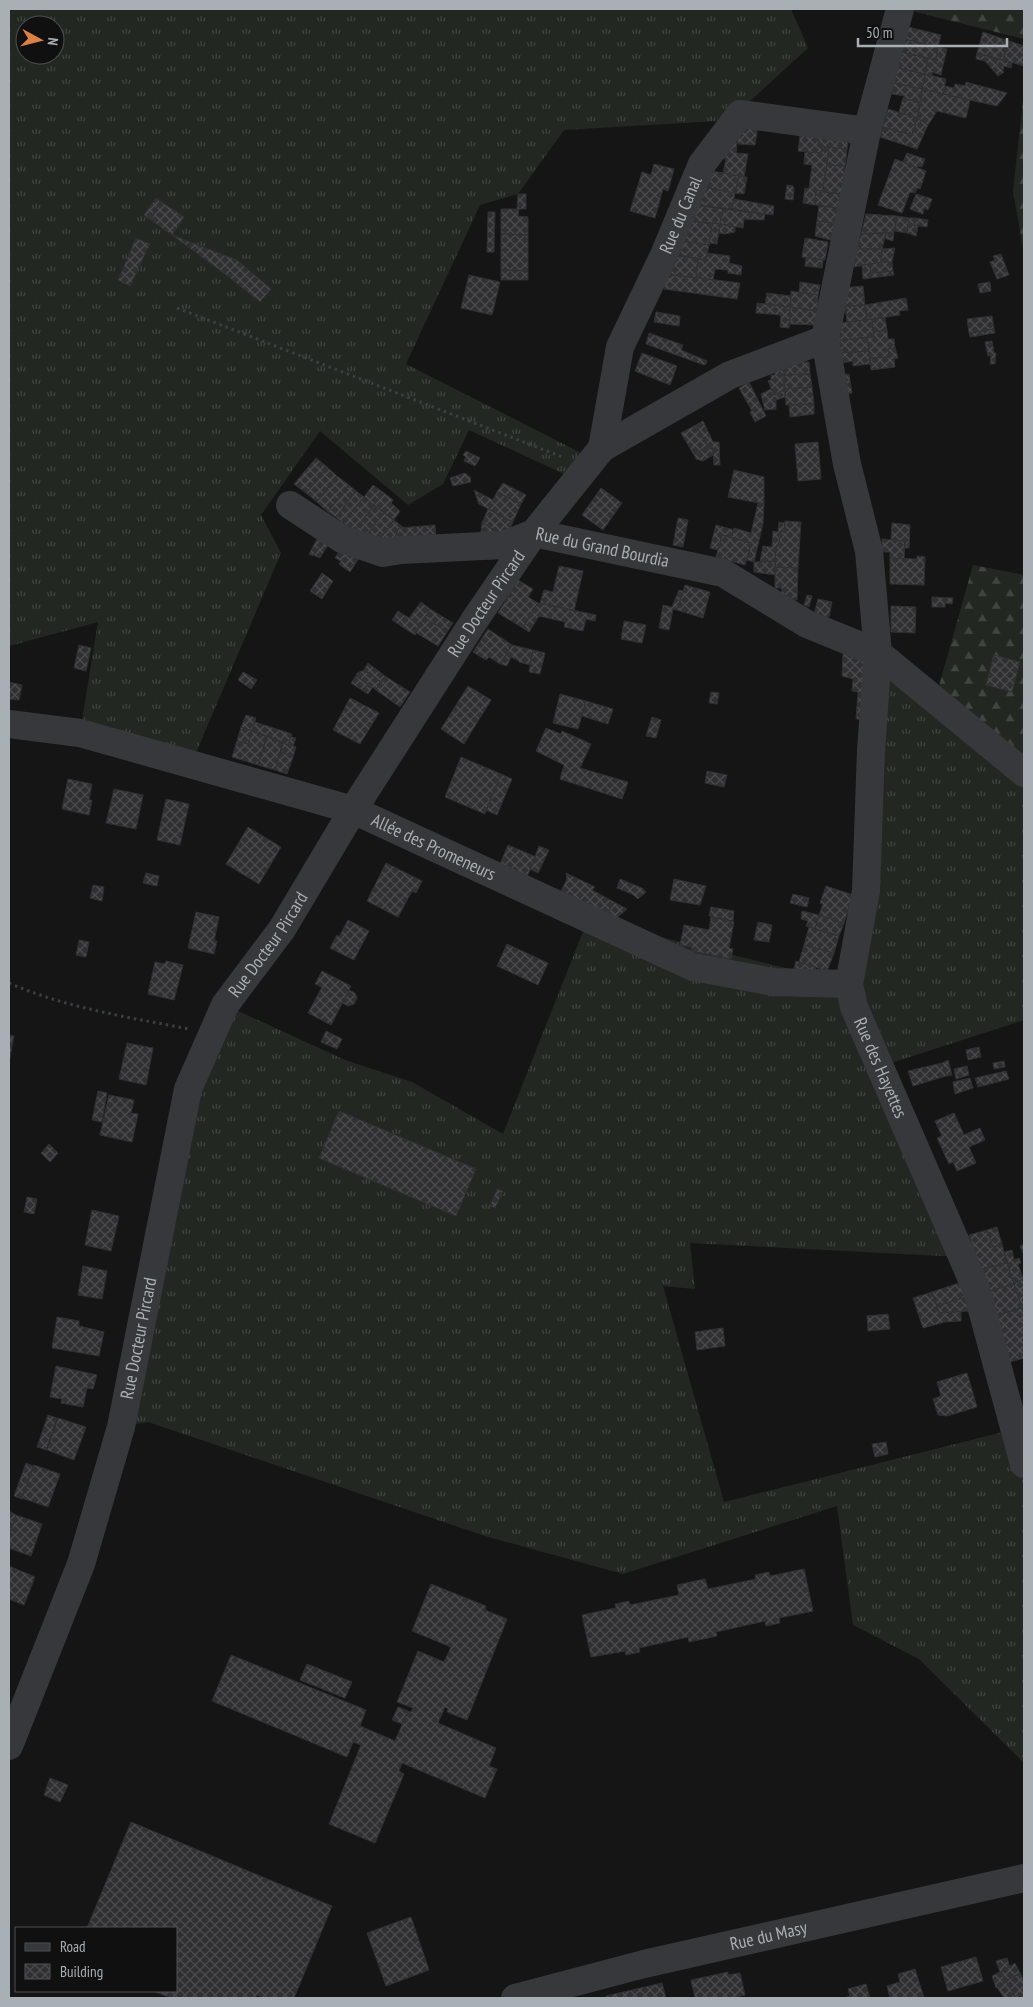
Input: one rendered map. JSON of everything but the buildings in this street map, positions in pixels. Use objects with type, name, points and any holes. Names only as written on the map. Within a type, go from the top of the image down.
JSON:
[{"type":"street","points":[[825,339],[867,131],[900,9]]},
{"type":"street","name":"Rue du Canal","points":[[595,458],[620,347],[664,255],[702,164],[740,114],[867,131]]},
{"type":"street","name":"Rue Docteur Pircard","points":[[9,1746],[81,1564],[121,1427],[188,1090],[225,1005],[282,929],[353,810],[474,621],[534,533],[595,458],[730,375],[825,339]]},
{"type":"street","name":"Rue des Hayettes","points":[[825,339],[847,464],[869,551],[878,653],[870,750],[866,891],[849,984],[854,1007],[977,1291],[1024,1464]]},
{"type":"street","name":"Rue du Grand Bourdia","points":[[290,505],[342,538],[383,553],[401,550],[504,545],[534,533],[723,573],[807,624],[878,653],[1024,773]]},
{"type":"street","name":"Allée des Promeneurs","points":[[9,724],[80,733],[353,810],[693,967],[773,982],[849,984]]},
{"type":"street","name":"Rue du Masy","points":[[515,1998],[644,1964],[1024,1878]]},
{"type":"path","points":[[177,308],[595,458]]},
{"type":"path","points":[[9,983],[33,994],[61,1003],[195,1030],[211,1037]]},
{"type":"green space","points":[[9,9],[791,9],[808,48],[749,102],[735,120],[564,130],[518,194],[480,205],[406,364],[593,459],[577,480],[469,430],[443,484],[408,505],[320,431],[261,515],[281,553],[195,755],[80,733],[98,622],[9,646]]},
{"type":"green space","points":[[912,9],[1024,9],[1024,39],[912,11]]},
{"type":"green space","points":[[1024,92],[1024,254],[1013,191]]},
{"type":"green space","points":[[973,565],[1024,575],[1024,773],[939,686]]},
{"type":"green space","points":[[878,653],[1024,773],[1024,1020],[891,1063],[962,1257],[690,1243],[695,1289],[663,1286],[724,1502],[1015,1429],[1024,1464],[1024,1763],[919,1659],[853,1625],[837,1506],[623,1574],[485,1536],[148,1422],[121,1427],[168,1191],[225,1005],[345,1060],[412,1082],[503,1134],[588,919],[849,984]]}]
